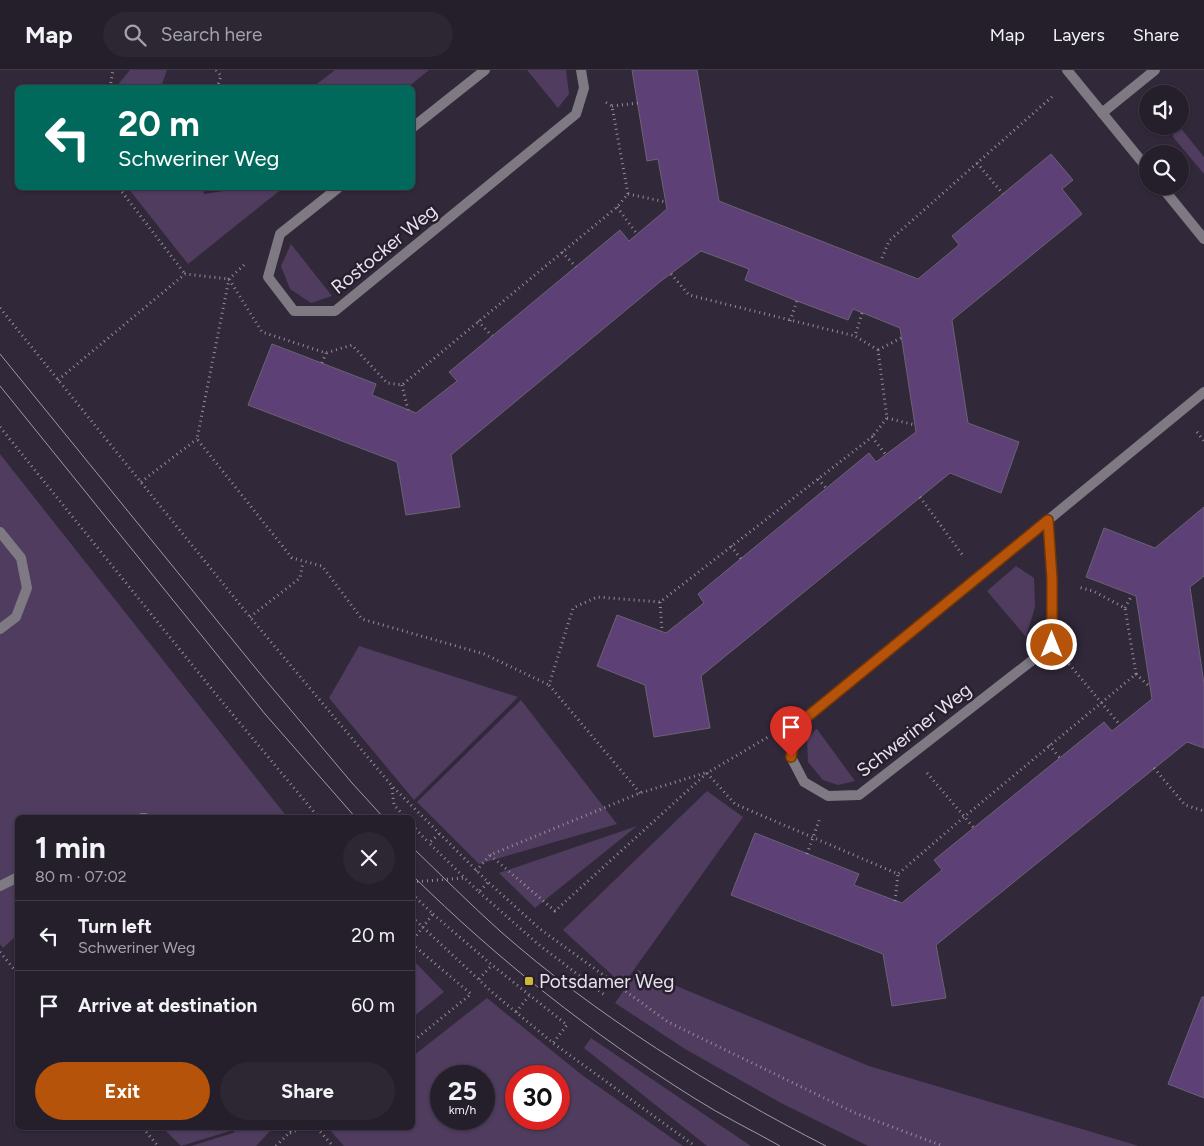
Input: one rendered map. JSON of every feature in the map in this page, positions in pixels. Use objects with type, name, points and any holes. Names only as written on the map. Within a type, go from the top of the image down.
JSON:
[{"type":"street","points":[[415,126],[485,70]]},
{"type":"street","name":"Rostocker Weg","points":[[335,190],[280,234],[268,277],[294,311],[334,311],[576,114],[584,88],[581,70]]},
{"type":"street","points":[[1066,70],[1139,158]]},
{"type":"street","points":[[1102,113],[1156,70]]},
{"type":"street","points":[[1168,195],[1204,239]]},
{"type":"street","points":[[828,796],[804,782],[791,757],[796,726],[1204,392]]},
{"type":"street","points":[[1048,520],[1052,579],[1052,645]]},
{"type":"street","points":[[0,532],[20,558],[27,588],[16,617],[0,629]]},
{"type":"street","name":"Schweriner Weg","points":[[828,796],[859,795],[1052,645]]},
{"type":"street","points":[[0,886],[15,878]]},
{"type":"path","points":[[110,85],[113,70]]},
{"type":"path","points":[[216,70],[221,76],[218,85]]},
{"type":"path","points":[[584,88],[612,106],[638,103]]},
{"type":"path","points":[[882,258],[889,241],[1058,92]]},
{"type":"path","points":[[229,279],[262,332],[326,353],[352,345],[387,383],[402,384],[618,207],[628,194],[612,106]]},
{"type":"path","points":[[977,162],[1003,194]]},
{"type":"path","points":[[121,190],[185,274],[229,279]]},
{"type":"path","points":[[628,194],[666,202]]},
{"type":"path","points":[[618,207],[637,234]]},
{"type":"path","points":[[562,252],[576,267]]},
{"type":"path","points":[[140,482],[197,438],[229,279],[244,265]]},
{"type":"path","points":[[58,380],[185,274]]},
{"type":"path","points":[[671,274],[689,294],[855,336],[878,350]]},
{"type":"path","points":[[790,321],[797,300]]},
{"type":"path","points":[[0,308],[250,617],[392,786],[476,871],[540,929],[668,1022],[855,1113],[944,1146]]},
{"type":"path","points":[[855,336],[862,313]]},
{"type":"path","points":[[478,321],[492,336]]},
{"type":"path","points":[[878,350],[901,338]]},
{"type":"path","points":[[549,685],[573,608],[597,597],[660,602],[872,437],[887,418],[878,350]]},
{"type":"path","points":[[322,363],[326,353]]},
{"type":"path","points":[[402,384],[408,410]]},
{"type":"path","points":[[887,418],[915,425]]},
{"type":"path","points":[[0,428],[316,815]]},
{"type":"path","points":[[872,437],[886,455]]},
{"type":"path","points":[[197,438],[292,558],[322,566],[362,619],[484,654],[549,685],[640,793]]},
{"type":"path","points":[[818,479],[826,488]]},
{"type":"path","points":[[920,497],[978,578]]},
{"type":"path","points":[[731,546],[741,559]]},
{"type":"path","points":[[250,617],[300,578],[303,562]]},
{"type":"path","points":[[1052,579],[1093,591],[1125,608]]},
{"type":"path","points":[[1132,595],[1125,608],[1136,674],[1150,687]]},
{"type":"path","points":[[660,602],[662,632]]},
{"type":"path","points":[[1052,645],[1120,725]]},
{"type":"path","points":[[896,901],[898,874],[964,816],[1136,674]]},
{"type":"path","points":[[490,855],[555,911],[707,772],[763,739],[796,726]]},
{"type":"path","points":[[1049,745],[1060,758]]},
{"type":"path","points":[[911,754],[974,828]]},
{"type":"path","points":[[1154,768],[1185,805],[1204,811]]},
{"type":"path","points":[[476,871],[490,855],[640,793],[707,772]]},
{"type":"path","points":[[707,772],[735,804],[898,874]]},
{"type":"path","points":[[392,786],[394,805],[403,815]]},
{"type":"path","points":[[807,854],[828,796]]},
{"type":"path","points":[[415,828],[464,878],[538,944],[606,996]]},
{"type":"path","points":[[429,844],[439,834]]},
{"type":"path","points":[[415,882],[464,878]]},
{"type":"path","points":[[479,892],[488,882]]},
{"type":"path","points":[[415,897],[492,965],[567,1025],[553,1043]]},
{"type":"path","points":[[415,938],[433,914]]},
{"type":"path","points":[[415,920],[553,1043],[696,1146]]},
{"type":"path","points":[[415,945],[471,994],[415,1040]]},
{"type":"path","points":[[0,952],[15,970]]},
{"type":"path","points":[[479,979],[492,965]]},
{"type":"path","points":[[516,1012],[529,996]]},
{"type":"path","points":[[145,1130],[158,1146]]},
{"type":"path","points":[[276,1146],[290,1133],[297,1130]]},
{"type":"path","points":[[319,1130],[333,1146]]},
{"type":"shaded area","points":[[130,70],[167,70],[162,85],[118,85]]},
{"type":"shaded area","points":[[335,70],[429,70],[410,85],[316,85]]},
{"type":"shaded area","points":[[527,70],[566,70],[569,94],[558,108]]},
{"type":"shaded area","points":[[1173,135],[1186,135],[1204,157],[1204,174],[1189,156],[1189,145],[1180,145]]},
{"type":"shaded area","points":[[130,190],[203,190],[204,194],[231,190],[280,190],[188,264]]},
{"type":"shaded area","points":[[291,244],[332,296],[311,303],[290,289],[281,266]]},
{"type":"shaded area","points":[[0,454],[285,815],[15,815],[15,937],[3,948],[0,944]]},
{"type":"shaded area","points":[[1016,566],[1034,578],[1035,607],[1026,637],[987,591]]},
{"type":"shaded area","points":[[359,646],[518,697],[414,800],[329,698]]},
{"type":"shaded area","points":[[521,700],[617,824],[479,864],[417,802]]},
{"type":"shaded area","points":[[816,729],[855,781],[838,785],[823,780],[808,762],[807,740]]},
{"type":"shaded area","points":[[707,791],[743,817],[623,985],[563,930]]},
{"type":"shaded area","points":[[637,826],[535,908],[499,873]]},
{"type":"shaded area","points":[[415,962],[444,992],[415,1015]]},
{"type":"shaded area","points":[[638,970],[869,1066],[1139,1146],[868,1146],[781,1103],[685,1049],[615,1003]]},
{"type":"shaded area","points":[[487,998],[570,1065],[505,1065],[505,1130],[570,1130],[570,1065],[683,1146],[344,1146],[330,1130],[415,1130],[415,1054]]},
{"type":"shaded area","points":[[591,1038],[751,1146],[707,1146],[584,1048]]},
{"type":"shaded area","points":[[165,1130],[231,1130],[230,1131],[181,1146]]},
{"type":"shaded area","points":[[236,1130],[271,1130],[256,1146],[191,1146],[233,1133]]},
{"type":"building","points":[[632,70],[697,70],[719,201],[918,279],[959,245],[952,236],[1051,154],[1073,180],[1062,189],[1082,214],[952,320],[968,423],[1019,442],[1001,493],[950,473],[701,676],[710,728],[654,737],[645,685],[597,666],[617,615],[666,633],[704,603],[698,594],[869,453],[876,462],[916,432],[900,328],[853,309],[848,320],[797,301],[745,280],[749,269],[701,251],[661,281],[451,455],[460,507],[406,515],[397,462],[248,405],[272,344],[376,384],[372,395],[416,413],[457,381],[449,372],[620,230],[629,241],[667,209],[658,159],[647,161]]},
{"type":"building","points":[[1204,507],[1204,576],[1190,587],[1204,684],[1204,748],[1187,742],[936,945],[946,998],[892,1006],[883,954],[731,895],[755,833],[859,874],[854,885],[902,903],[942,870],[934,860],[1104,722],[1112,731],[1152,699],[1136,596],[1086,577],[1104,528],[1155,548]]},
{"type":"building","points":[[1202,997],[1204,997],[1204,1098],[1168,1084]]},
{"type":"tram line","points":[[0,354],[258,671],[381,815]]},
{"type":"tram line","points":[[0,386],[265,714],[353,815]]},
{"type":"tram line","points":[[415,850],[500,931],[575,992],[698,1075],[826,1146]]},
{"type":"tram line","points":[[415,878],[478,937],[583,1022],[656,1074],[694,1098],[780,1146]]},
{"type":"place","name":"Potsdamer Weg","points":[[529,981]]},
{"type":"route","points":[[791,757],[796,726],[1048,520],[1052,579],[1052,645]]}]
